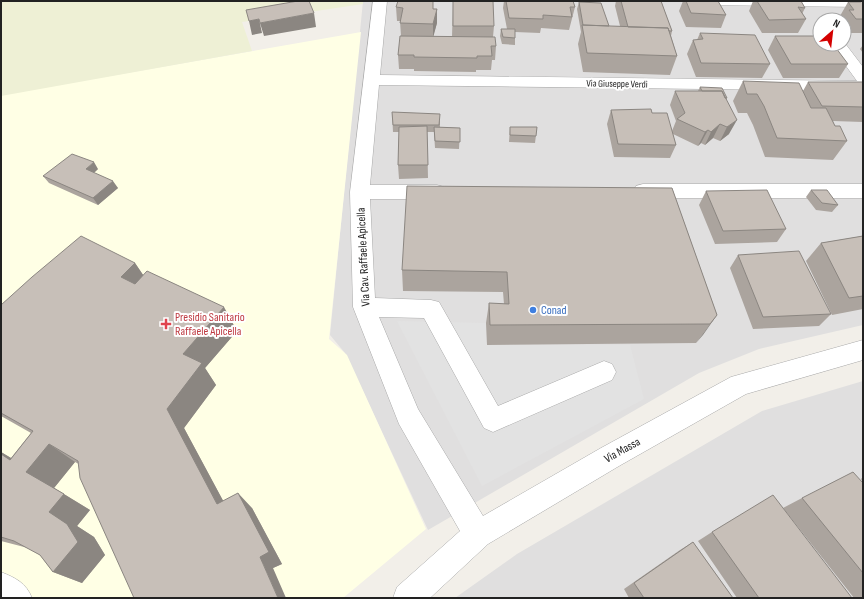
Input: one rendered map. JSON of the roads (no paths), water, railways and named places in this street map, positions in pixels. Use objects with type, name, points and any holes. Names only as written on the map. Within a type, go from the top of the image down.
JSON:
[{"type":"street","name":"Via Cav. Raffaele Apicella","points":[[380,1],[360,192],[364,307],[408,416],[478,534]]},
{"type":"street","points":[[705,1],[863,3]]},
{"type":"street","points":[[806,2],[814,12]]},
{"type":"street","points":[[844,52],[863,78]]},
{"type":"street","name":"Via Giuseppe Verdi","points":[[371,80],[863,86]]},
{"type":"street","points":[[623,191],[863,191]]},
{"type":"street","points":[[360,192],[456,192]]},
{"type":"street","points":[[364,307],[431,309],[493,420],[604,372]]},
{"type":"street","name":"Via Massa","points":[[408,598],[478,534],[610,457],[740,385],[863,350]]},
{"type":"street","points":[[1,587],[17,598]]},
{"type":"place","name":"Conad","points":[[533,310]]},
{"type":"place","name":"Presidio Sanitario Raffaele Apicella","points":[[166,324]]}]
